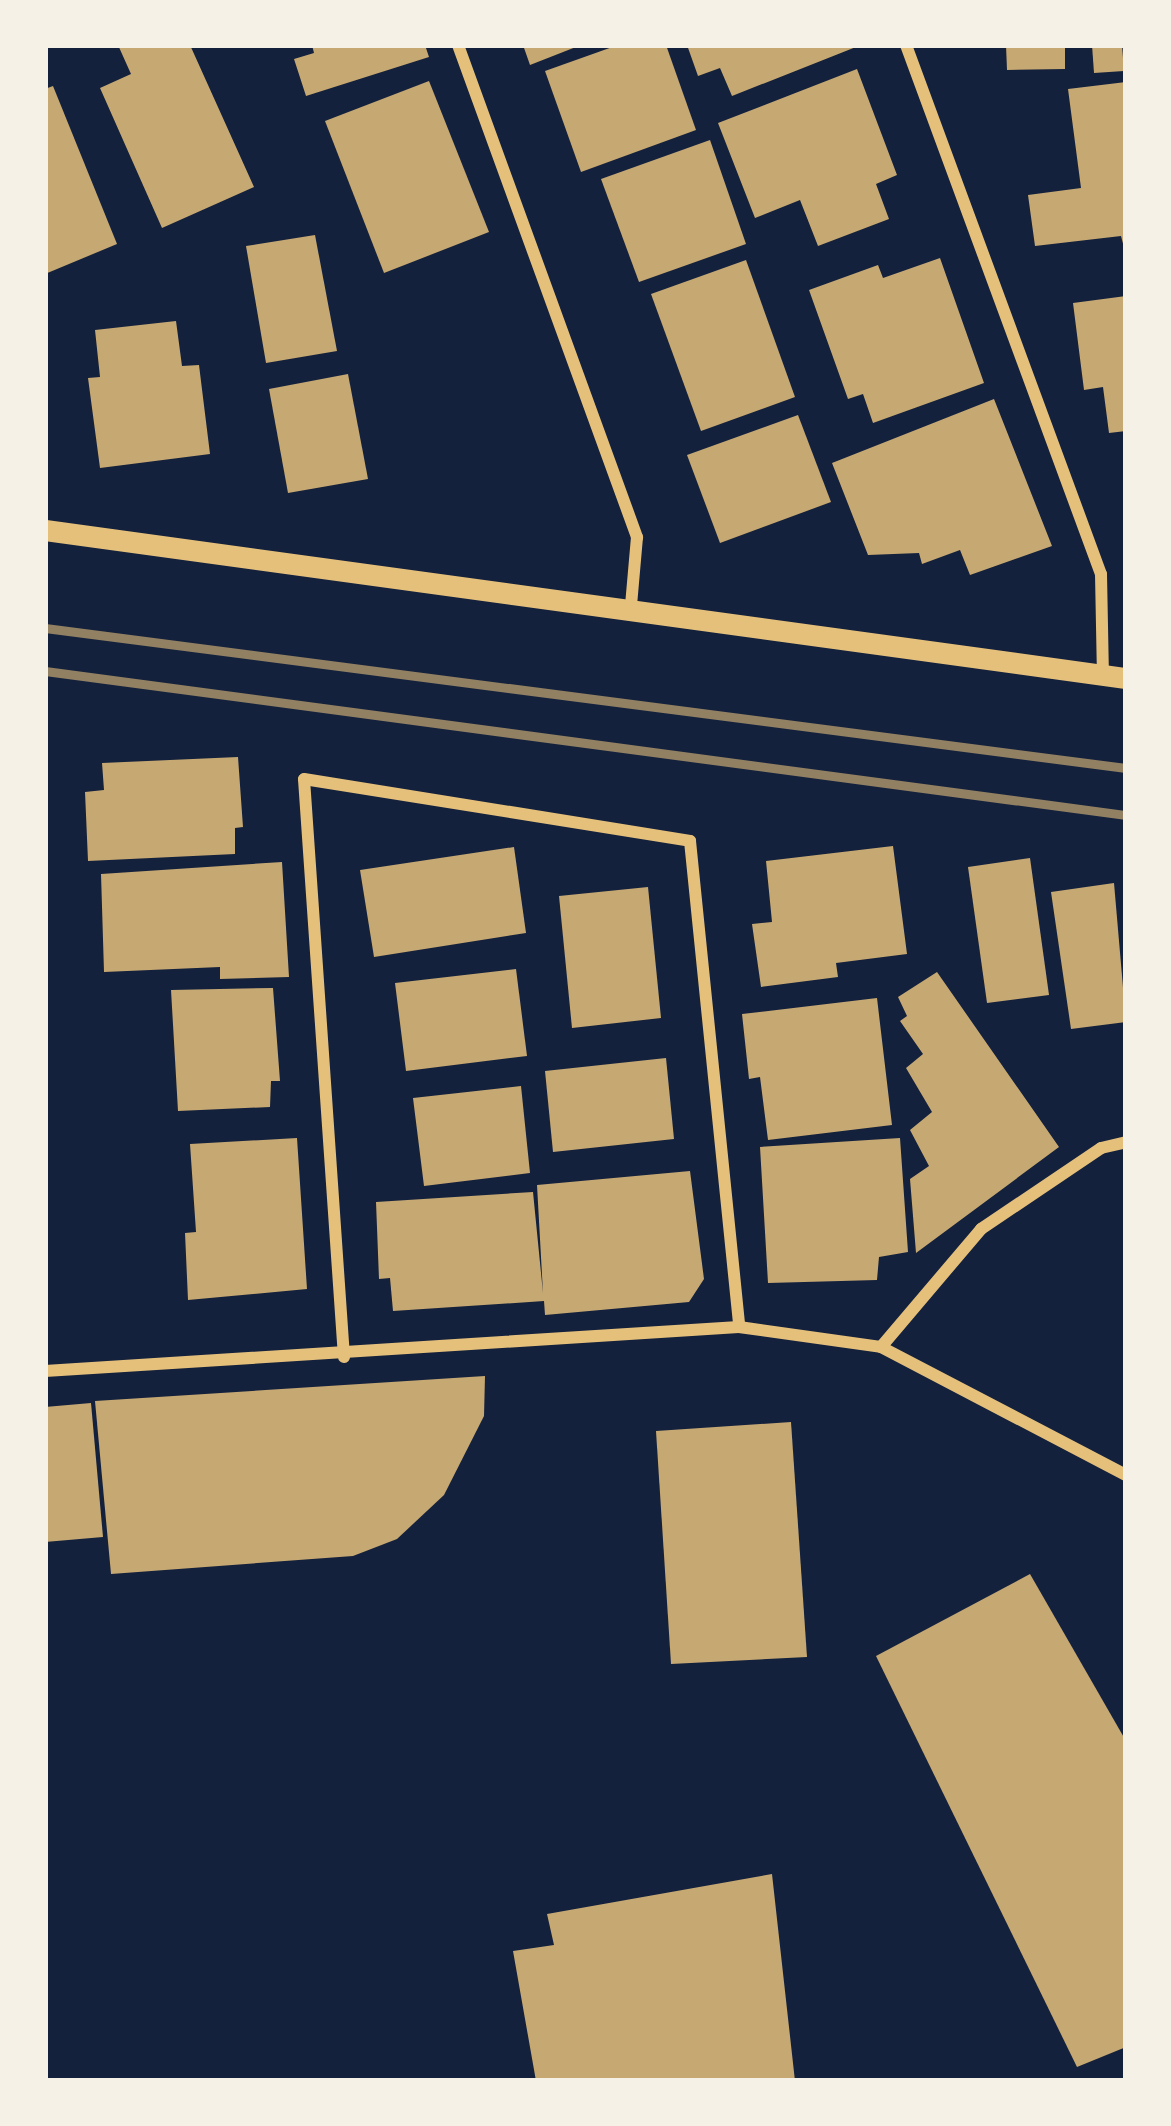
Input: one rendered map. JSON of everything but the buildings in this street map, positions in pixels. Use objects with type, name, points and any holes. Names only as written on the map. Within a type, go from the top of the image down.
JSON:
[{"type":"street","points":[[458,45],[637,537],[631,605]]},
{"type":"street","points":[[45,530],[631,605],[1114,676],[1101,574],[906,45]]},
{"type":"street","points":[[344,1357],[304,779],[690,841],[739,1327]]},
{"type":"street","points":[[881,1346],[981,1229],[1101,1148],[1126,1142]]},
{"type":"street","points":[[45,1371],[344,1357],[739,1327],[881,1346],[1126,1475]]},
{"type":"railway","points":[[45,628],[1126,768]]},
{"type":"railway","points":[[45,671],[1126,815]]}]
